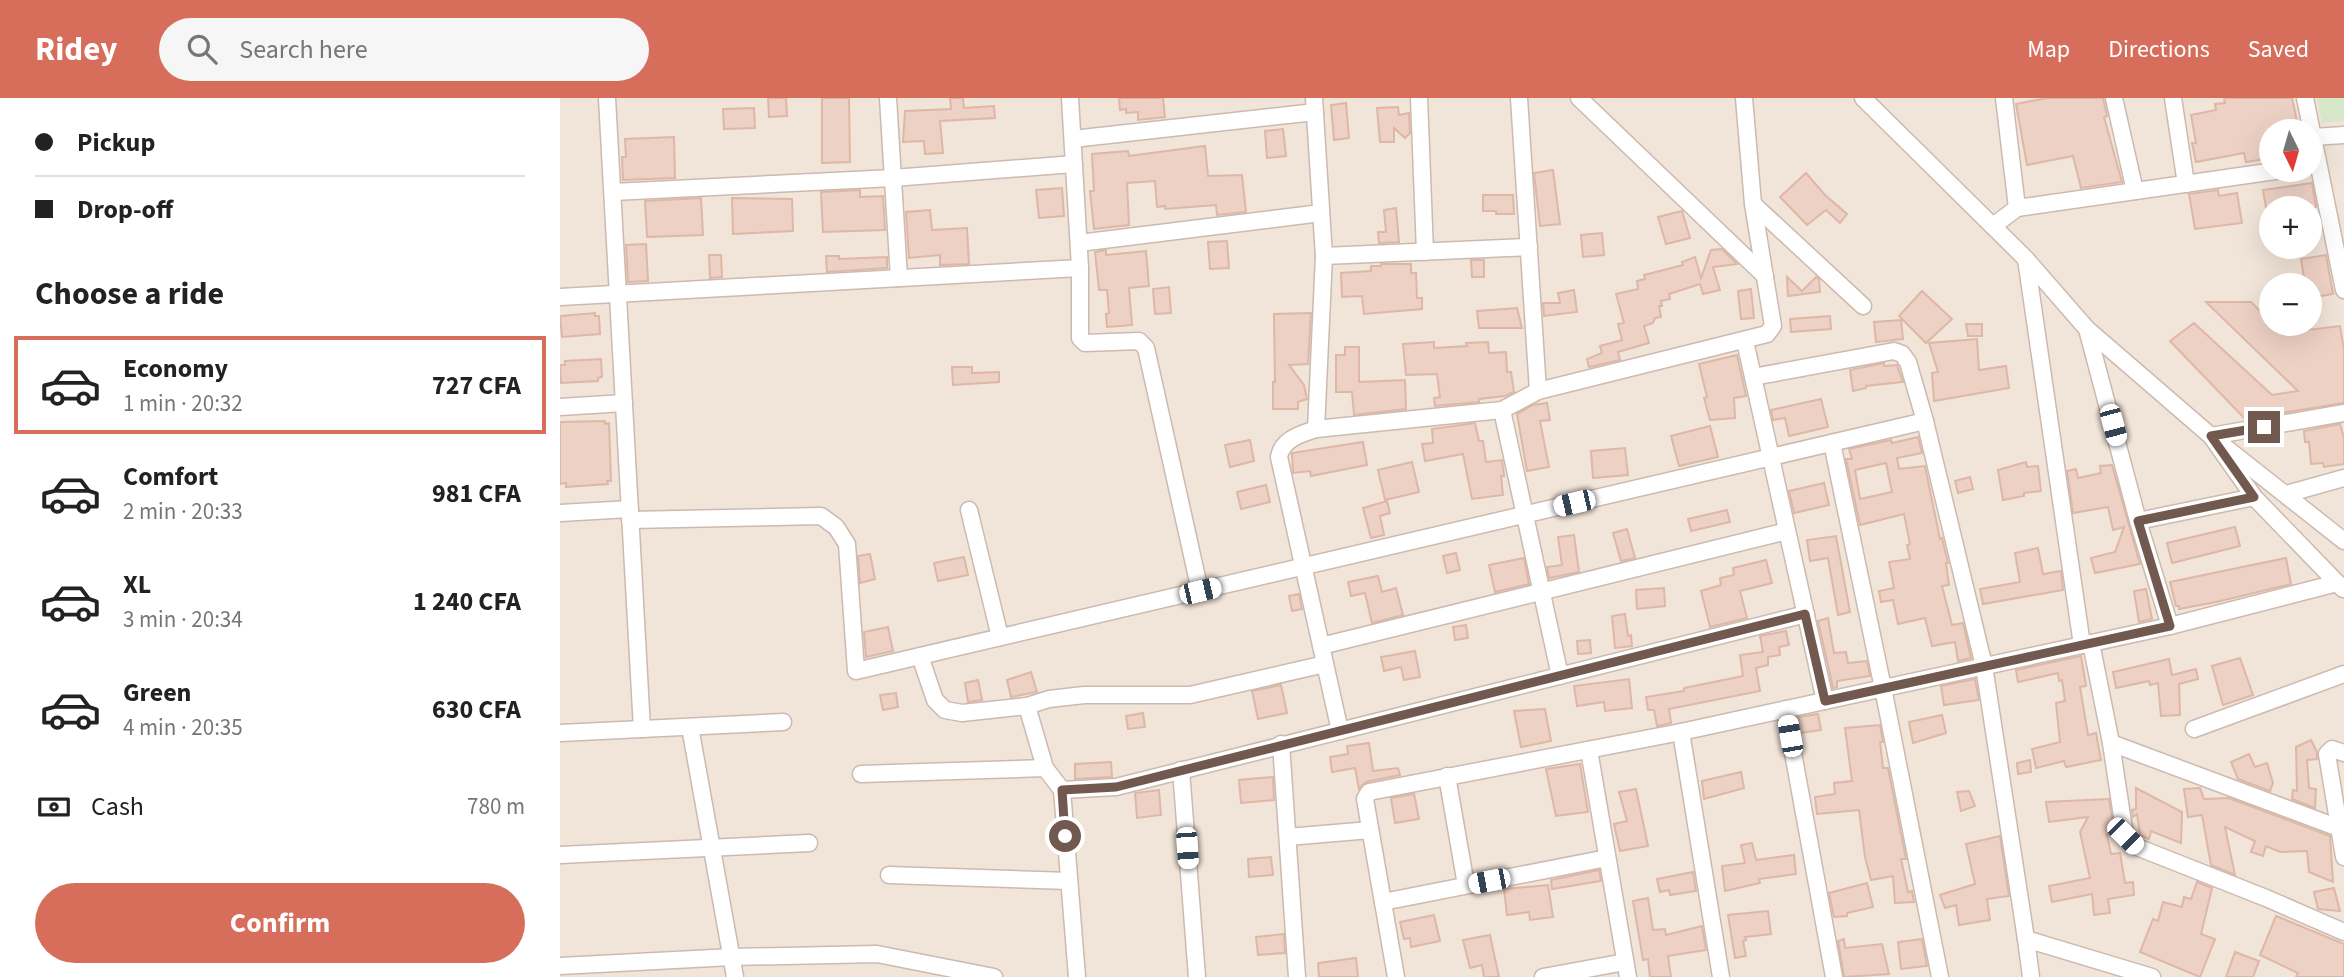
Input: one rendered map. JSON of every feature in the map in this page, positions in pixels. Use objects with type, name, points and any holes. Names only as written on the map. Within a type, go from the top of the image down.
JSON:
[{"type":"street","points":[[607,98],[642,729]]},
{"type":"street","points":[[888,98],[900,278]]},
{"type":"street","points":[[1070,98],[1079,243],[1081,341],[1139,341],[1146,348],[1200,591]]},
{"type":"street","points":[[1419,98],[1425,252]]},
{"type":"street","points":[[1519,98],[1538,391]]},
{"type":"street","points":[[1579,98],[1765,276]]},
{"type":"street","points":[[1339,731],[1279,457],[1283,446],[1316,429],[1502,410],[1538,391],[1745,341],[1772,331],[1753,204],[1744,98]]},
{"type":"street","points":[[1863,98],[2026,259],[2087,329],[2211,436],[2344,541]]},
{"type":"street","points":[[2004,98],[2017,208]]},
{"type":"street","points":[[2114,98],[2135,191]]},
{"type":"street","points":[[2305,98],[2309,119]]},
{"type":"street","points":[[2178,99],[2186,184]]},
{"type":"street","points":[[1073,139],[1314,105],[1324,256],[1316,429]]},
{"type":"street","points":[[2322,136],[2344,135]]},
{"type":"street","points":[[612,192],[1074,164]]},
{"type":"street","points":[[1993,226],[2017,208],[2259,173]]},
{"type":"street","points":[[2319,182],[2342,266],[2344,290]]},
{"type":"street","points":[[1753,204],[1863,306]]},
{"type":"street","points":[[1079,243],[1321,214]]},
{"type":"street","points":[[1324,256],[1529,247]]},
{"type":"street","points":[[2026,259],[2086,644],[2111,743],[2125,836],[2137,847],[2344,932]]},
{"type":"street","points":[[560,297],[1080,268]]},
{"type":"street","points":[[2087,329],[2138,521],[2170,626]]},
{"type":"street","points":[[1745,341],[1825,701]]},
{"type":"street","points":[[1752,377],[1894,351],[1902,354],[1908,362],[1925,421],[1984,666],[2031,977]]},
{"type":"street","points":[[560,407],[624,404]]},
{"type":"street","points":[[1502,410],[1560,676]]},
{"type":"street","points":[[2211,436],[2344,413]]},
{"type":"street","points":[[560,513],[821,516],[836,527],[847,544],[856,671],[1925,421]]},
{"type":"street","points":[[2211,436],[2254,497],[2341,587]]},
{"type":"street","points":[[1832,443],[1940,977]]},
{"type":"street","points":[[2286,494],[2344,478]]},
{"type":"street","points":[[2138,521],[2254,497]]},
{"type":"street","points":[[969,510],[1000,637]]},
{"type":"street","points":[[1321,646],[1787,531]]},
{"type":"street","points":[[1396,977],[1365,799],[1369,792],[1681,732],[2341,587]]},
{"type":"street","points":[[1062,790],[1116,787],[1805,614]]},
{"type":"street","points":[[920,656],[934,700],[945,710],[962,713],[1027,706],[1049,699],[1084,695],[1190,695],[1325,664]]},
{"type":"street","points":[[2194,729],[2344,674]]},
{"type":"street","points":[[1027,706],[1045,768],[1062,790],[1077,977]]},
{"type":"street","points":[[1785,709],[1833,977]]},
{"type":"street","points":[[560,733],[783,722]]},
{"type":"street","points":[[690,727],[735,977]]},
{"type":"street","points":[[1681,732],[1721,977]]},
{"type":"street","points":[[2111,743],[2342,842]]},
{"type":"street","points":[[1281,744],[1297,977]]},
{"type":"street","points":[[1543,977],[1626,970],[1589,750]]},
{"type":"street","points":[[2342,842],[2328,754],[2332,750],[2344,753]]},
{"type":"street","points":[[861,774],[1045,768]]},
{"type":"street","points":[[1181,771],[1197,977]]},
{"type":"street","points":[[1447,776],[1466,885]]},
{"type":"street","points":[[1288,837],[1370,830]]},
{"type":"street","points":[[560,855],[809,843]]},
{"type":"street","points":[[1383,902],[1607,858]]},
{"type":"street","points":[[889,875],[1069,881]]},
{"type":"street","points":[[2026,939],[2152,977]]},
{"type":"street","points":[[560,966],[732,957],[877,954],[994,977]]},
{"type":"shaded area","points":[[560,98],[2344,98],[2344,977],[560,977]]},
{"type":"green space","points":[[2317,98],[2344,98],[2344,121],[2322,123]]},
{"type":"building","points":[[768,98],[786,98],[787,116],[769,117]]},
{"type":"building","points":[[822,98],[849,98],[850,162],[822,163]]},
{"type":"building","points":[[950,98],[963,98],[964,108],[994,106],[995,118],[940,121],[943,153],[925,154],[924,141],[903,142],[905,111],[951,109]]},
{"type":"building","points":[[1119,98],[1163,98],[1165,117],[1138,120],[1138,112],[1126,113],[1126,109],[1120,110]]},
{"type":"building","points":[[2047,98],[2103,98],[2107,116],[2104,117],[2122,182],[2081,188],[2073,156],[2027,165],[2016,104]]},
{"type":"building","points":[[2224,98],[2292,98],[2296,119],[2259,119],[2259,160],[2246,162],[2244,153],[2196,162],[2191,115],[2216,110],[2215,104],[2225,103]]},
{"type":"building","points":[[1346,103],[1349,138],[1334,140],[1331,105]]},
{"type":"building","points":[[1398,107],[1399,115],[1409,113],[1410,133],[1405,138],[1394,128],[1394,142],[1380,142],[1377,108]]},
{"type":"building","points":[[754,108],[755,128],[724,129],[723,109]]},
{"type":"building","points":[[1283,129],[1286,156],[1267,158],[1265,131]]},
{"type":"building","points":[[674,137],[675,178],[623,180],[622,157],[626,157],[625,139]]},
{"type":"building","points":[[1205,146],[1208,176],[1242,175],[1246,212],[1217,215],[1216,205],[1165,209],[1165,206],[1157,207],[1155,181],[1127,183],[1129,225],[1094,229],[1090,191],[1094,191],[1092,154],[1128,151],[1129,156]]},
{"type":"building","points":[[1553,170],[1560,224],[1540,226],[1534,173]]},
{"type":"building","points":[[1806,173],[1825,195],[1847,214],[1840,223],[1826,210],[1807,225],[1780,197]]},
{"type":"building","points":[[2312,183],[2314,196],[2264,196],[2263,190]]},
{"type":"building","points":[[1062,188],[1064,216],[1039,218],[1036,190]]},
{"type":"building","points":[[860,190],[860,197],[883,196],[885,230],[823,232],[821,192]]},
{"type":"building","points":[[2218,190],[2219,196],[2237,193],[2242,223],[2195,229],[2189,194]]},
{"type":"building","points":[[1483,195],[1513,195],[1514,214],[1483,211]]},
{"type":"building","points":[[701,198],[703,235],[647,237],[645,201]]},
{"type":"building","points":[[732,198],[792,199],[793,231],[733,234]]},
{"type":"building","points":[[1396,208],[1399,242],[1379,243],[1378,232],[1386,232],[1384,210]]},
{"type":"building","points":[[930,210],[932,230],[967,228],[969,264],[940,265],[940,255],[909,258],[906,212]]},
{"type":"building","points":[[1682,211],[1690,238],[1666,244],[1658,217]]},
{"type":"building","points":[[1602,233],[1604,255],[1583,257],[1581,235]]},
{"type":"building","points":[[1227,241],[1229,268],[1210,269],[1208,242]]},
{"type":"building","points":[[646,244],[648,281],[628,282],[626,245]]},
{"type":"building","points":[[1722,249],[1737,264],[1713,267],[1720,290],[1703,294],[1700,284],[1669,294],[1670,299],[1661,301],[1662,306],[1659,306],[1661,317],[1644,326],[1649,343],[1618,352],[1620,360],[1589,367],[1587,359],[1602,353],[1600,346],[1622,340],[1618,324],[1624,323],[1616,294],[1638,289],[1637,281],[1645,279],[1644,275],[1683,265],[1682,262],[1695,257],[1701,278],[1711,250]]},
{"type":"building","points":[[1106,250],[1106,255],[1146,251],[1149,286],[1129,288],[1132,325],[1107,327],[1107,290],[1099,290],[1095,252]]},
{"type":"building","points":[[709,255],[721,255],[722,277],[710,278]]},
{"type":"building","points":[[2326,255],[2333,294],[2322,296],[2322,273],[2303,273],[2301,259],[2322,259],[2322,256]]},
{"type":"building","points":[[826,256],[839,256],[839,259],[887,257],[887,268],[827,272]]},
{"type":"building","points":[[1471,260],[1484,260],[1484,277],[1472,277]]},
{"type":"building","points":[[1411,264],[1411,273],[1416,273],[1417,298],[1422,298],[1422,309],[1364,314],[1362,296],[1342,297],[1341,273],[1371,271],[1371,266]]},
{"type":"building","points":[[1787,277],[1802,291],[1816,277],[1819,279],[1820,292],[1788,296]]},
{"type":"building","points":[[1169,287],[1171,313],[1155,314],[1153,289]]},
{"type":"building","points":[[1751,289],[1754,318],[1741,319],[1738,291]]},
{"type":"building","points":[[1574,290],[1577,312],[1544,316],[1543,303],[1560,303],[1558,293]]},
{"type":"building","points":[[1922,291],[1952,319],[1926,343],[1899,316]]},
{"type":"building","points":[[2206,302],[2251,302],[2259,310],[2259,336],[2322,336],[2322,328],[2340,326],[2344,350],[2344,403],[2245,419],[2170,341],[2194,323],[2272,395],[2298,391]]},
{"type":"building","points":[[1517,308],[1522,328],[1479,328],[1477,311]]},
{"type":"building","points":[[595,313],[595,316],[599,316],[600,334],[562,337],[560,316]]},
{"type":"building","points":[[1311,313],[1308,364],[1289,365],[1304,385],[1307,399],[1298,402],[1298,409],[1273,409],[1274,314]]},
{"type":"building","points":[[1830,316],[1831,329],[1791,332],[1790,319]]},
{"type":"building","points":[[1901,320],[1903,339],[1876,342],[1874,322]]},
{"type":"building","points":[[1966,324],[1982,324],[1982,336],[1968,336]]},
{"type":"building","points":[[1977,339],[1979,370],[2006,366],[2009,388],[1934,401],[1932,373],[1938,372],[1929,343]]},
{"type":"building","points":[[1434,342],[1434,348],[1488,342],[1489,353],[1506,352],[1507,372],[1511,372],[1514,392],[1505,396],[1479,399],[1479,402],[1435,406],[1434,398],[1440,397],[1437,374],[1406,375],[1403,344]]},
{"type":"building","points":[[1345,347],[1359,347],[1359,382],[1405,380],[1406,409],[1354,415],[1352,392],[1336,392],[1336,355],[1345,355]]},
{"type":"building","points":[[1737,355],[1746,396],[1734,398],[1735,418],[1710,420],[1699,364]]},
{"type":"building","points":[[601,359],[602,377],[598,378],[598,381],[561,383],[560,365],[565,365],[565,361]]},
{"type":"building","points":[[1884,363],[1884,366],[1897,365],[1903,382],[1866,386],[1853,391],[1850,370]]},
{"type":"building","points":[[952,367],[972,367],[972,373],[999,372],[999,382],[953,385]]},
{"type":"building","points":[[1821,399],[1828,427],[1789,436],[1785,418],[1773,420],[1771,410]]},
{"type":"building","points":[[1547,403],[1550,420],[1540,421],[1549,467],[1527,471],[1517,414],[1533,405]]},
{"type":"building","points":[[605,421],[605,424],[609,423],[611,481],[607,481],[608,484],[566,487],[566,483],[560,484],[560,422]]},
{"type":"building","points":[[1475,423],[1479,441],[1483,441],[1486,462],[1502,460],[1503,495],[1472,499],[1463,454],[1425,461],[1422,444],[1433,443],[1432,429]]},
{"type":"building","points":[[2340,424],[2344,438],[2344,464],[2324,467],[2323,463],[2311,464],[2309,442],[2305,442],[2304,431]]},
{"type":"building","points":[[1710,426],[1718,457],[1679,466],[1671,436]]},
{"type":"building","points":[[1918,437],[1922,453],[1897,458],[1899,469],[1925,466],[1940,539],[1942,538],[1948,563],[1949,585],[1942,586],[1952,625],[1963,623],[1971,658],[1958,661],[1955,642],[1932,646],[1925,618],[1898,624],[1893,600],[1881,602],[1879,591],[1894,588],[1889,562],[1910,559],[1904,514],[1860,525],[1846,459],[1852,459],[1849,449],[1891,440],[1892,443]],"holes":[[[1886,463],[1892,492],[1860,499],[1855,470]]]},
{"type":"building","points":[[1250,440],[1254,461],[1230,467],[1225,445]]},
{"type":"building","points":[[1363,442],[1367,465],[1311,476],[1310,471],[1293,473],[1292,453]]},
{"type":"building","points":[[1625,448],[1628,475],[1593,478],[1591,451]]},
{"type":"building","points":[[1412,462],[1419,492],[1385,500],[1378,470]]},
{"type":"building","points":[[2026,462],[2027,467],[2038,466],[2041,491],[2003,500],[1998,470]]},
{"type":"building","points":[[2112,465],[2140,564],[2095,573],[2091,558],[2115,552],[2124,527],[2113,530],[2108,507],[2073,513],[2067,471],[2076,469],[2078,478],[2101,473],[2100,466]]},
{"type":"building","points":[[1970,477],[1973,489],[1958,493],[1955,481]]},
{"type":"building","points":[[1824,483],[1829,505],[1794,513],[1789,491]]},
{"type":"building","points":[[1266,485],[1270,502],[1241,509],[1237,492]]},
{"type":"building","points":[[1387,501],[1390,513],[1380,516],[1384,535],[1371,538],[1363,508]]},
{"type":"building","points":[[1727,510],[1730,522],[1691,531],[1688,519]]},
{"type":"building","points":[[2235,527],[2240,546],[2172,563],[2167,543]]},
{"type":"building","points":[[1627,529],[1635,558],[1621,561],[1613,533]]},
{"type":"building","points":[[1574,535],[1579,572],[1549,578],[1547,567],[1562,565],[1558,537]]},
{"type":"building","points":[[1836,536],[1850,612],[1838,615],[1828,558],[1810,561],[1807,540]]},
{"type":"building","points":[[2038,548],[2043,574],[2061,571],[2063,590],[1983,604],[1980,589],[2020,582],[2015,553]]},
{"type":"building","points":[[1456,553],[1460,570],[1447,573],[1443,556]]},
{"type":"building","points":[[870,554],[875,579],[860,583],[858,556]]},
{"type":"building","points":[[964,557],[968,575],[938,581],[934,563]]},
{"type":"building","points":[[1524,558],[1529,584],[1495,592],[1489,565]]},
{"type":"building","points":[[2286,558],[2291,584],[2216,602],[2179,609],[2179,606],[2176,606],[2170,582]]},
{"type":"building","points":[[1766,560],[1772,583],[1740,591],[1747,618],[1710,627],[1701,591],[1721,585],[1720,578],[1734,575],[1733,568]]},
{"type":"building","points":[[1378,576],[1382,592],[1396,588],[1403,615],[1372,623],[1365,593],[1351,596],[1348,582]]},
{"type":"building","points":[[1664,588],[1665,606],[1637,609],[1636,590]]},
{"type":"building","points":[[2146,589],[2152,619],[2139,622],[2134,591]]},
{"type":"building","points":[[1299,594],[1302,609],[1292,611],[1289,596]]},
{"type":"building","points":[[1625,614],[1632,646],[1615,648],[1612,616]]},
{"type":"building","points":[[1828,618],[1834,653],[1846,652],[1848,663],[1867,661],[1870,676],[1837,681],[1837,687],[1833,688],[1818,621]]},
{"type":"building","points":[[1466,625],[1468,638],[1455,640],[1453,627]]},
{"type":"building","points":[[888,627],[893,651],[866,657],[864,632]]},
{"type":"building","points":[[1786,631],[1789,645],[1779,647],[1780,655],[1768,657],[1768,665],[1756,668],[1760,691],[1669,709],[1671,723],[1657,726],[1654,710],[1648,710],[1646,697],[1684,691],[1684,688],[1743,676],[1740,655],[1763,652],[1760,636]]},
{"type":"building","points":[[1590,640],[1591,653],[1578,654],[1577,641]]},
{"type":"building","points":[[1415,651],[1420,677],[1404,680],[1401,667],[1384,671],[1381,657]]},
{"type":"building","points":[[2081,656],[2086,686],[2080,687],[2088,735],[2096,733],[2101,760],[2066,767],[2064,761],[2036,768],[2032,749],[2060,742],[2056,703],[2065,701],[2062,680],[2059,681],[2058,673],[2018,682],[2016,670]]},
{"type":"building","points":[[2240,658],[2253,695],[2223,705],[2212,666]]},
{"type":"building","points":[[2169,659],[2172,675],[2196,669],[2198,679],[2179,684],[2180,715],[2161,716],[2158,683],[2150,685],[2149,681],[2116,688],[2113,672]]},
{"type":"building","points":[[1031,672],[1037,692],[1011,697],[1007,680]]},
{"type":"building","points":[[1629,679],[1632,708],[1605,711],[1604,702],[1577,706],[1574,686]]},
{"type":"building","points":[[1975,679],[1979,700],[1944,705],[1941,686]]},
{"type":"building","points":[[978,680],[982,700],[968,702],[965,683]]},
{"type":"building","points":[[1281,685],[1287,713],[1258,719],[1252,691]]},
{"type":"building","points":[[896,693],[898,707],[883,710],[880,695]]},
{"type":"building","points":[[1545,709],[1551,741],[1521,747],[1514,711]]},
{"type":"building","points":[[1143,713],[1145,727],[1128,729],[1126,716]]},
{"type":"building","points":[[1818,714],[1821,730],[1800,733],[1798,717]]},
{"type":"building","points":[[1942,715],[1946,733],[1913,743],[1909,722]]},
{"type":"building","points":[[1880,725],[1883,768],[1888,768],[1906,859],[1901,859],[1908,892],[1912,891],[1914,902],[1895,903],[1893,876],[1871,880],[1859,810],[1817,814],[1815,797],[1835,794],[1834,783],[1852,781],[1845,728]]},
{"type":"building","points":[[2311,740],[2317,752],[2317,759],[2307,760],[2309,788],[2316,789],[2315,808],[2292,799],[2293,790],[2297,791],[2296,747]]},
{"type":"building","points":[[1369,743],[1373,771],[1398,768],[1400,775],[1366,782],[1359,789],[1355,768],[1332,772],[1330,757],[1348,754],[1347,746]]},
{"type":"building","points":[[2249,754],[2255,767],[2267,763],[2273,783],[2270,791],[2238,779],[2231,762]]},
{"type":"building","points":[[2030,760],[2031,772],[2018,774],[2017,763]]},
{"type":"building","points":[[1111,762],[1112,777],[1075,779],[1075,764]]},
{"type":"building","points":[[1580,764],[1588,812],[1556,816],[1546,769]]},
{"type":"building","points":[[1741,772],[1744,788],[1704,799],[1702,781]]},
{"type":"building","points":[[1273,777],[1274,800],[1241,803],[1239,780]]},
{"type":"building","points":[[2136,788],[2182,812],[2181,843],[2151,831],[2149,839],[2140,835],[2137,814],[2133,817],[2132,810],[2136,809]]},
{"type":"building","points":[[2200,788],[2204,799],[2229,798],[2330,836],[2333,882],[2309,872],[2307,851],[2280,852],[2266,846],[2263,856],[2251,852],[2255,841],[2225,827],[2235,875],[2211,865],[2202,815],[2188,817],[2184,789]]},
{"type":"building","points":[[1636,789],[1648,846],[1620,851],[1614,824],[1627,821],[1619,792]]},
{"type":"building","points":[[1159,790],[1161,815],[1137,818],[1135,793]]},
{"type":"building","points":[[1969,791],[1975,806],[1961,811],[1957,792]]},
{"type":"building","points":[[1414,794],[1419,819],[1395,823],[1391,798]]},
{"type":"building","points":[[2109,799],[2114,830],[2107,835],[2111,854],[2120,853],[2125,883],[2133,882],[2134,895],[2108,899],[2110,913],[2094,915],[2092,894],[2052,902],[2049,886],[2090,878],[2080,832],[2088,817],[2049,822],[2046,802]]},
{"type":"building","points":[[2000,836],[2009,896],[1987,899],[1990,920],[1959,925],[1956,905],[1945,908],[1940,895],[1975,884],[1966,844]]},
{"type":"building","points":[[1752,843],[1756,860],[1794,855],[1796,874],[1759,879],[1760,883],[1725,891],[1722,866],[1745,863],[1741,845]]},
{"type":"building","points":[[1271,857],[1273,875],[1249,877],[1248,859]]},
{"type":"building","points":[[1599,870],[1601,881],[1552,889],[1551,880]]},
{"type":"building","points":[[1693,872],[1696,891],[1670,895],[1669,890],[1660,892],[1657,879]]},
{"type":"building","points":[[2197,882],[2212,888],[2201,934],[2215,939],[2200,977],[2140,952],[2153,919],[2158,921],[2163,902],[2182,907],[2184,897],[2191,899]]},
{"type":"building","points":[[1867,883],[1873,907],[1847,913],[1847,916],[1834,917],[1829,893]]},
{"type":"building","points":[[1548,885],[1553,917],[1530,920],[1529,912],[1507,915],[1504,889]]},
{"type":"building","points":[[2334,888],[2340,911],[2318,909],[2314,892]]},
{"type":"building","points":[[1648,898],[1653,930],[1665,929],[1666,935],[1702,926],[1706,950],[1668,956],[1671,977],[1650,977],[1648,959],[1643,960],[1633,901]]},
{"type":"building","points":[[1768,911],[1771,934],[1745,937],[1746,940],[1743,941],[1746,956],[1735,958],[1728,915]]},
{"type":"building","points":[[1434,915],[1440,941],[1411,947],[1410,938],[1404,939],[1400,922]]},
{"type":"building","points":[[2276,916],[2344,944],[2344,977],[2296,977],[2298,973],[2260,955]]},
{"type":"building","points":[[1284,934],[1285,953],[1258,955],[1256,937]]},
{"type":"building","points":[[1490,935],[1499,977],[1484,977],[1482,965],[1470,968],[1463,940]]},
{"type":"building","points":[[1844,939],[1845,948],[1882,944],[1889,974],[1844,977],[1838,941]]},
{"type":"building","points":[[1922,939],[1927,966],[1901,969],[1898,942]]},
{"type":"building","points":[[2235,952],[2259,961],[2253,977],[2226,977]]},
{"type":"building","points":[[1356,958],[1358,977],[1319,977],[1318,963]]},
{"type":"route","points":[[1065,836],[1062,790],[1116,787],[1805,614],[1825,701],[2170,626],[2138,521],[2254,497],[2211,436],[2264,427]]}]
